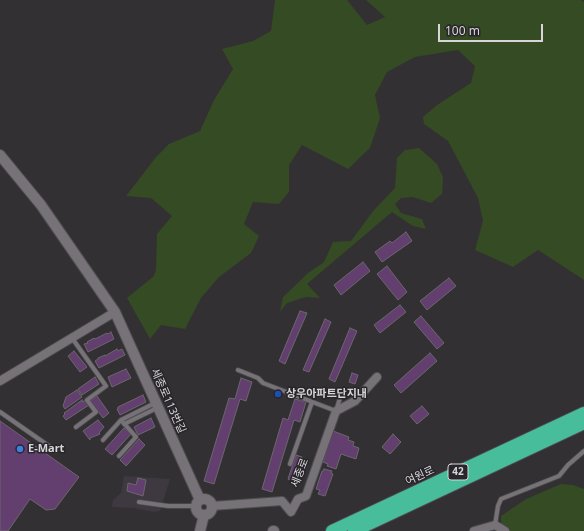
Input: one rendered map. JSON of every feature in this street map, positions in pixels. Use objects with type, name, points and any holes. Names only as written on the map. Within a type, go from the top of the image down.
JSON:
[{"type":"highway","name":"여원로","points":[[332,531],[584,413]]},
{"type":"highway","name":"여원로","points":[[354,531],[584,423]]},
{"type":"highway","points":[[366,531],[468,478]]},
{"type":"street","name":"세종로113번길","points":[[0,155],[42,205],[115,312],[157,405],[198,503]]},
{"type":"street","points":[[0,381],[115,312]]},
{"type":"street","points":[[336,411],[355,401],[377,377]]},
{"type":"street","name":"세종로","points":[[198,503],[208,500],[212,506],[282,502],[291,512],[298,499],[306,496],[336,411]]},
{"type":"street","points":[[198,503],[197,512],[204,515],[209,513],[212,506]]},
{"type":"street","points":[[200,531],[204,515]]},
{"type":"street","points":[[474,531],[495,524],[505,531]]},
{"type":"lane","points":[[72,338],[106,386],[87,400],[96,412],[76,427]]},
{"type":"lane","points":[[238,370],[258,378],[263,383],[336,411],[340,398]]},
{"type":"lane","points":[[290,464],[312,402]]},
{"type":"lane","points":[[103,440],[122,422],[157,405]]},
{"type":"lane","points":[[0,412],[56,451]]},
{"type":"lane","points":[[119,456],[136,437],[122,422]]},
{"type":"lane","points":[[495,524],[498,506],[502,499],[559,476],[568,465],[584,451]]},
{"type":"lane","name":"세종로","points":[[139,502],[168,506],[198,503]]},
{"type":"shaded area","points":[[124,476],[170,479],[160,511],[154,512],[134,508],[112,507],[113,500],[121,493]]},
{"type":"green space","points":[[275,0],[347,0],[367,25],[385,17],[366,0],[581,0],[584,2],[584,280],[538,250],[513,267],[475,250],[483,221],[478,198],[448,141],[424,124],[423,117],[437,105],[471,83],[475,66],[458,50],[415,57],[387,72],[375,95],[380,118],[370,148],[348,169],[302,145],[289,165],[289,192],[279,204],[253,202],[244,224],[259,236],[251,253],[219,277],[201,298],[185,329],[161,325],[150,339],[127,298],[154,276],[156,269],[157,234],[172,216],[151,198],[126,196],[156,157],[169,144],[200,131],[214,100],[233,69],[222,49],[253,41],[271,31]]},
{"type":"green space","points":[[419,148],[437,164],[443,177],[442,194],[431,203],[413,197],[401,198],[395,204],[401,213],[422,219],[426,229],[413,226],[392,212],[307,284],[320,298],[306,297],[287,303],[280,312],[283,297],[308,273],[324,262],[333,242],[351,241],[374,210],[395,188],[397,158],[405,150]]},
{"type":"green space","points":[[561,484],[573,485],[584,489],[584,531],[501,531],[501,516],[526,499]]},
{"type":"building","points":[[406,232],[412,241],[382,262],[375,252],[390,241],[392,243]]},
{"type":"building","points":[[363,262],[370,271],[341,295],[334,285]]},
{"type":"building","points":[[387,266],[407,292],[398,300],[377,274]]},
{"type":"building","points":[[449,278],[456,286],[427,310],[420,301]]},
{"type":"building","points":[[400,305],[406,312],[380,333],[374,325]]},
{"type":"building","points":[[300,311],[307,313],[285,364],[279,361]]},
{"type":"building","points":[[421,316],[444,343],[437,349],[414,322]]},
{"type":"building","points":[[325,319],[331,322],[309,372],[303,370]]},
{"type":"building","points":[[350,328],[357,331],[335,382],[329,379]]},
{"type":"building","points":[[111,332],[114,339],[88,352],[84,344],[88,343],[87,342],[94,338],[95,339]]},
{"type":"building","points":[[117,349],[118,351],[122,349],[125,355],[99,368],[95,361]]},
{"type":"building","points":[[74,351],[87,367],[80,372],[68,356]]},
{"type":"building","points":[[430,353],[437,361],[401,393],[394,385]]},
{"type":"building","points":[[126,369],[131,378],[112,387],[108,377]]},
{"type":"building","points":[[352,373],[358,375],[355,384],[349,382]]},
{"type":"building","points":[[95,377],[99,384],[82,395],[78,389]]},
{"type":"building","points":[[241,378],[252,382],[246,401],[240,399],[214,484],[204,481],[229,398],[235,399]]},
{"type":"building","points":[[77,390],[82,397],[65,409],[63,406],[66,397]]},
{"type":"building","points":[[143,395],[146,402],[120,415],[117,409],[118,407]]},
{"type":"building","points":[[97,396],[109,413],[103,418],[90,401]]},
{"type":"building","points":[[295,399],[306,402],[300,422],[294,420],[272,492],[262,489],[283,418],[288,420]]},
{"type":"building","points":[[82,400],[82,402],[85,400],[89,405],[66,420],[63,416],[65,414],[64,413]]},
{"type":"building","points":[[422,406],[429,414],[417,424],[410,416]]},
{"type":"building","points":[[151,418],[155,427],[138,435],[134,427]]},
{"type":"building","points":[[98,420],[104,427],[99,433],[100,434],[90,438],[90,440],[83,431]]},
{"type":"building","name":"E-Mart","points":[[0,421],[79,477],[55,509],[46,510],[30,499],[8,531],[0,531]]},
{"type":"building","points":[[124,428],[131,434],[112,455],[105,449]]},
{"type":"building","points":[[333,431],[349,437],[348,440],[354,442],[353,446],[359,448],[356,459],[341,454],[336,469],[327,466],[328,464],[323,462]]},
{"type":"building","points":[[393,434],[401,442],[390,454],[382,447]]},
{"type":"building","points":[[139,439],[145,445],[126,466],[120,460]]},
{"type":"building","points":[[296,455],[302,457],[294,481],[288,479]]},
{"type":"building","points":[[324,469],[332,471],[331,473],[333,474],[325,496],[318,494],[320,490],[316,489]]},
{"type":"building","points":[[138,478],[146,480],[143,496],[127,491],[128,483],[136,485]]},
{"type":"place","name":"상우아파트단지내","points":[[278,394]]},
{"type":"place","name":"E-Mart","points":[[20,449]]}]
